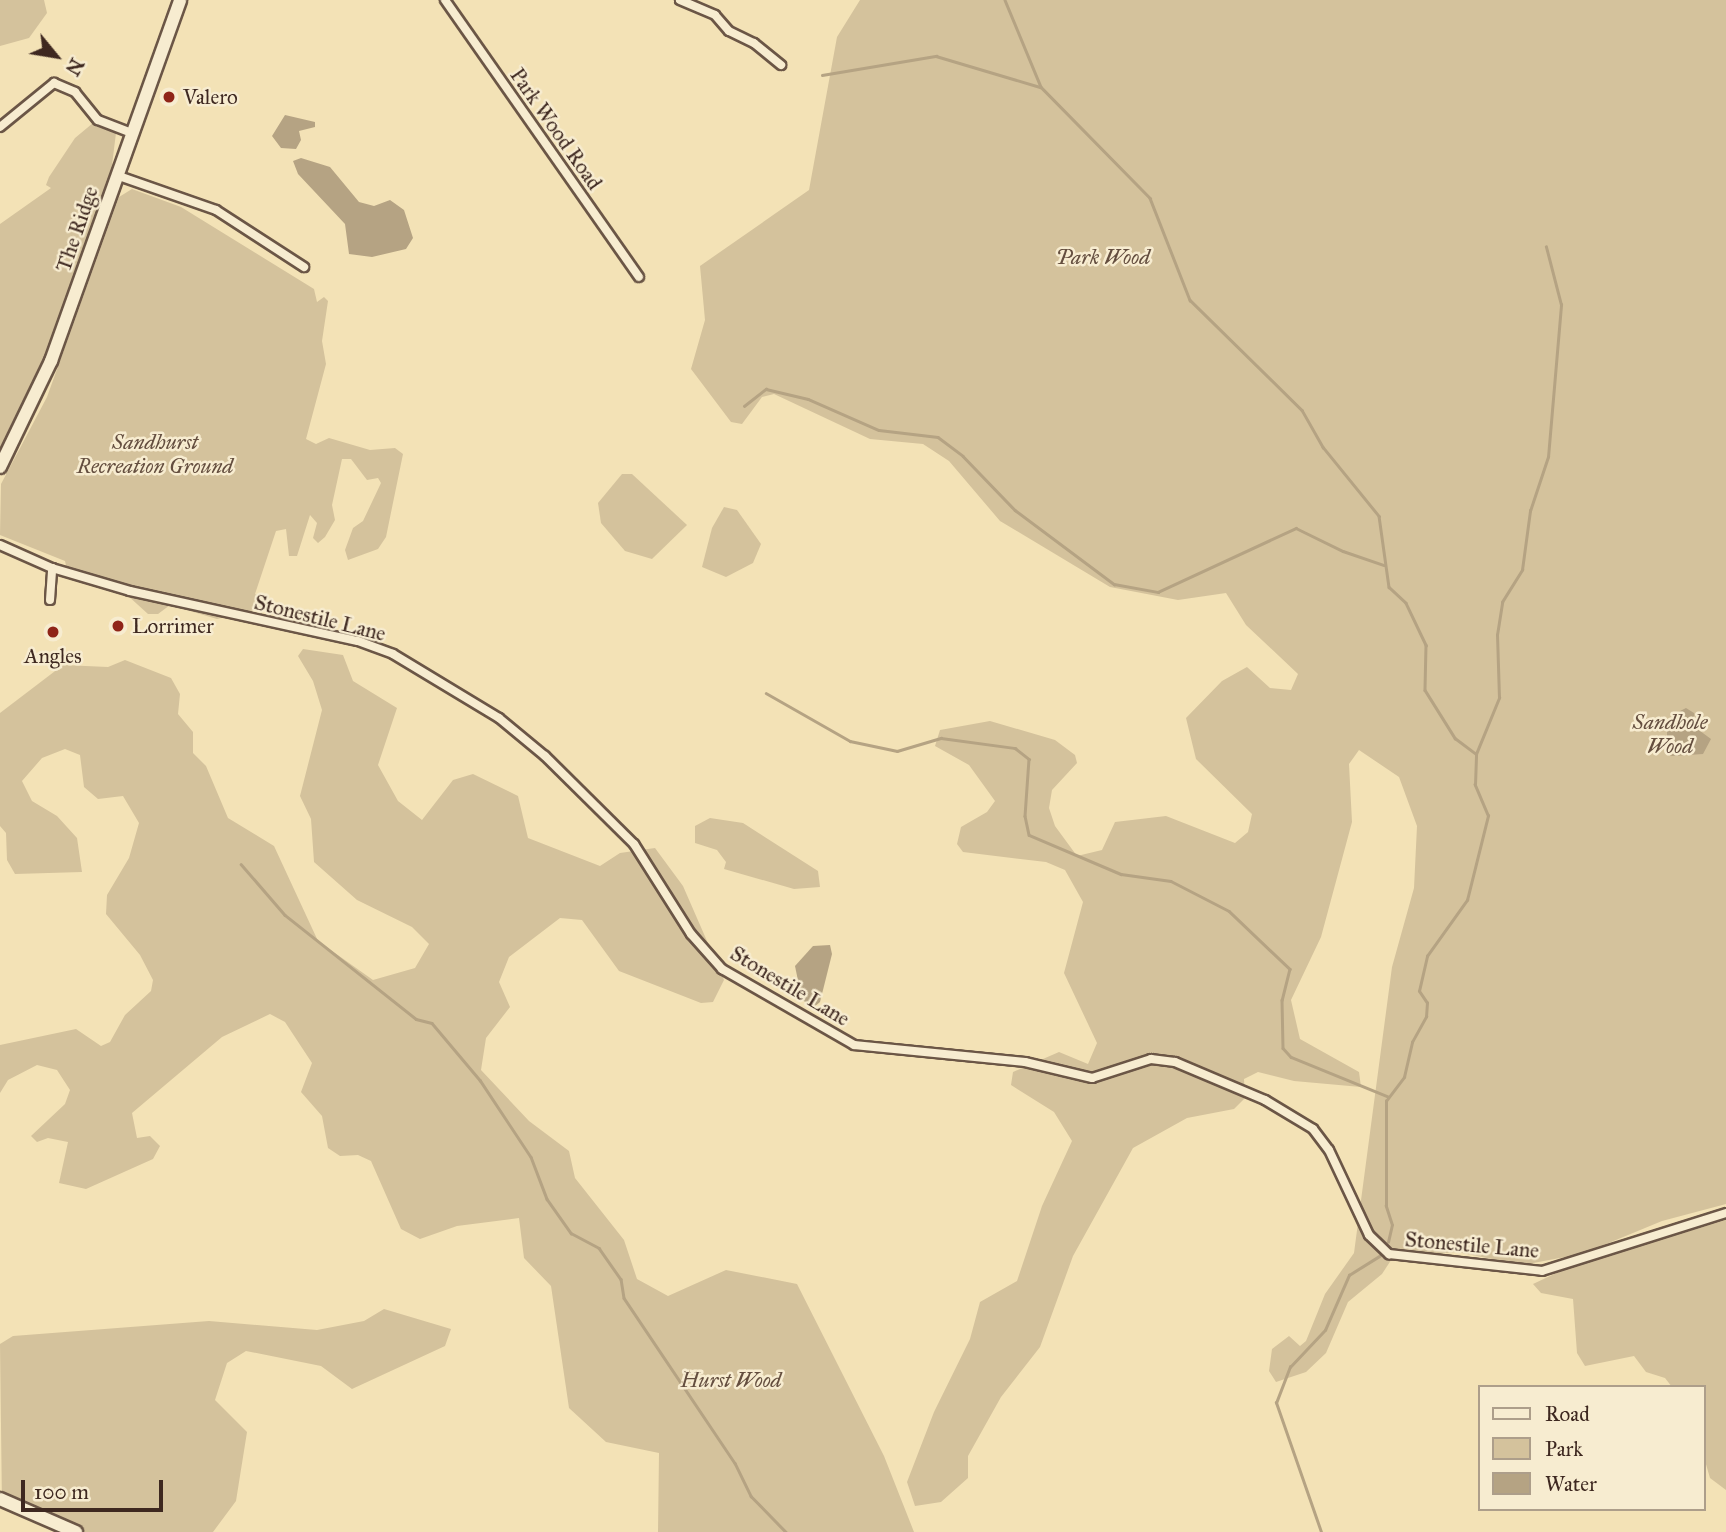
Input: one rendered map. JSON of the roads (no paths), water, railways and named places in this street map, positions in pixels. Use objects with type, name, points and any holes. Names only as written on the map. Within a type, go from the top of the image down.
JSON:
[{"type":"main road","name":"The Ridge","points":[[0,467],[36,401],[130,132],[180,0]]},
{"type":"main road","points":[[0,1499],[76,1532]]},
{"type":"street","name":"Park Wood Road","points":[[445,0],[639,277]]},
{"type":"street","points":[[680,0],[715,15],[729,32],[754,43],[781,65]]},
{"type":"street","points":[[0,127],[54,83],[75,92],[98,120],[130,132]]},
{"type":"street","points":[[116,176],[216,210],[304,267]]},
{"type":"street","name":"Stonestile Lane","points":[[0,545],[52,568],[185,606],[367,643],[460,693],[536,748],[616,825],[664,887],[691,934],[722,969],[854,1045],[1025,1062],[1092,1078],[1151,1059],[1175,1062],[1273,1104],[1314,1129],[1329,1150],[1369,1235],[1388,1254],[1542,1271],[1726,1213]]},
{"type":"street","points":[[50,600],[52,568]]},
{"type":"water","points":[[285,115],[315,122],[315,127],[299,131],[301,140],[296,149],[281,148],[272,136]]},
{"type":"water","points":[[301,158],[330,167],[359,202],[374,206],[390,200],[404,210],[413,238],[406,249],[372,257],[349,254],[345,224],[298,174],[293,161]]},
{"type":"water","points":[[1686,708],[1694,713],[1696,728],[1711,739],[1703,754],[1672,756],[1667,754],[1667,725],[1674,714]]},
{"type":"water","points":[[830,945],[832,954],[820,1002],[814,1007],[802,1000],[795,966],[813,946]]},
{"type":"waterway","points":[[1005,0],[1041,87],[1150,198],[1190,300],[1302,410],[1323,447],[1379,516],[1389,587],[1406,603],[1426,645],[1425,690],[1455,738],[1476,754]]},
{"type":"waterway","points":[[822,75],[936,56],[1040,87]]},
{"type":"waterway","points":[[1388,1242],[1392,1225],[1386,1206],[1386,1101],[1404,1077],[1412,1042],[1426,1017],[1427,1003],[1419,991],[1427,956],[1467,900],[1488,816],[1475,785],[1476,754],[1499,698],[1497,635],[1502,602],[1522,570],[1530,511],[1548,457],[1561,305],[1546,247]]},
{"type":"waterway","points":[[744,406],[766,389],[808,399],[879,430],[938,437],[963,456],[1015,510],[1114,584],[1158,592],[1296,528],[1343,551],[1384,565]]},
{"type":"waterway","points":[[766,693],[850,741],[897,751],[941,738],[1015,748],[1029,759],[1025,816],[1029,835],[1121,874],[1171,881],[1229,911],[1290,969],[1282,1000],[1283,1048],[1291,1057],[1387,1096]]},
{"type":"waterway","points":[[241,864],[285,915],[416,1019],[432,1023],[480,1080],[531,1157],[547,1199],[571,1233],[599,1248],[621,1279],[624,1298],[735,1463],[751,1496],[786,1532]]},
{"type":"waterway","points":[[1321,1532],[1276,1403],[1290,1367],[1325,1330],[1349,1275],[1380,1256]]},
{"type":"place","name":"Valero","points":[[169,97]]},
{"type":"place","name":"Lorrimer","points":[[118,626]]},
{"type":"place","name":"Angles","points":[[53,632]]},
{"type":"park label","name":"Park Wood","points":[[1103,257]]},
{"type":"park label","name":"Sandhurst Recreation Ground","points":[[155,454]]},
{"type":"park label","name":"Sandhole Wood","points":[[1670,734]]},
{"type":"park label","name":"Hurst Wood","points":[[731,1380]]}]
